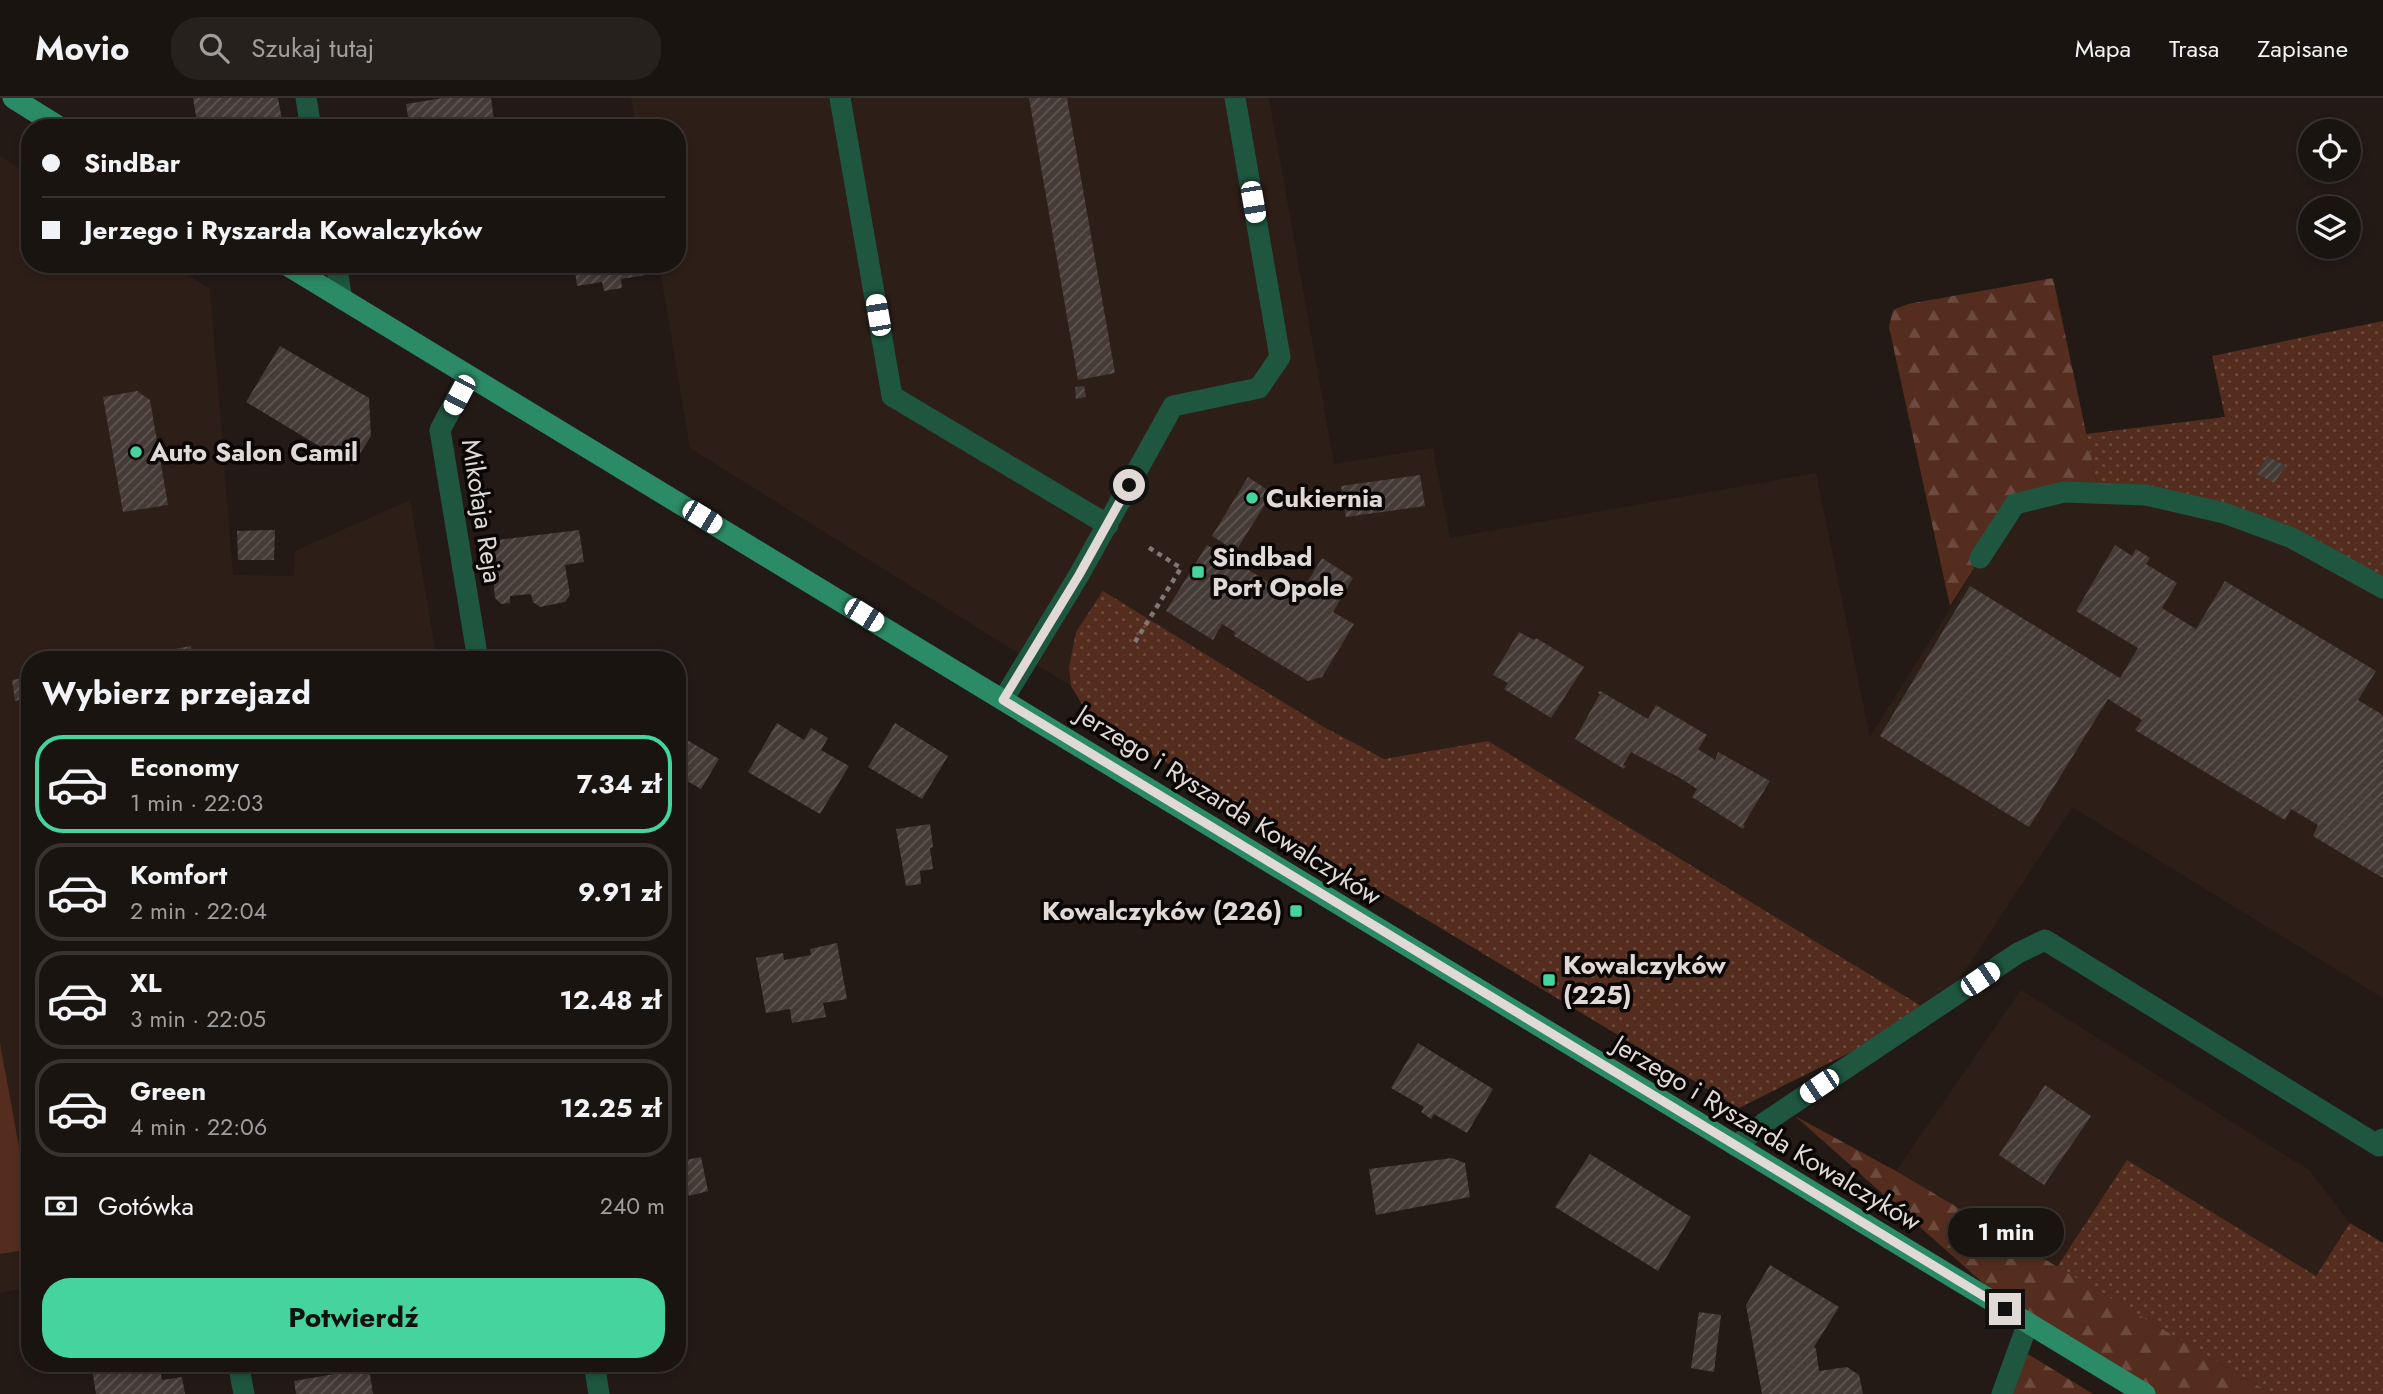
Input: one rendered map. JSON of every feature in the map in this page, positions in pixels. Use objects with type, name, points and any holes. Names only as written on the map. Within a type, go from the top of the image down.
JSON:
[{"type":"main road","points":[[13,98],[47,119]]},
{"type":"main road","name":"Jerzego i Ryszarda Kowalczyków","points":[[300,273],[2145,1394]]},
{"type":"street","points":[[306,98],[310,119]]},
{"type":"street","points":[[840,98],[892,396],[1108,525]]},
{"type":"street","points":[[1003,700],[1108,525],[1173,406],[1259,388],[1280,357],[1235,98]]},
{"type":"street","points":[[338,273],[342,299]]},
{"type":"street","name":"Mikołaja Reja","points":[[468,377],[440,430],[477,651]]},
{"type":"street","points":[[1980,558],[2015,503],[2064,492],[2146,495],[2224,513],[2292,538],[2383,588]]},
{"type":"street","points":[[1736,1146],[1764,1123],[2009,959],[2045,940],[2378,1146],[2383,1139]]},
{"type":"street","points":[[2002,1394],[2028,1323]]},
{"type":"street","points":[[240,1372],[244,1394]]},
{"type":"street","points":[[595,1372],[599,1394]]},
{"type":"path","points":[[1135,642],[1181,568],[1148,547]]},
{"type":"shaded area","points":[[631,98],[1269,98],[1334,464],[1433,448],[1450,538],[1816,473],[1870,737],[2015,504],[2064,492],[2224,513],[2383,588],[2383,998],[2072,807],[1944,1003],[1931,1012],[1488,741],[1384,759],[1322,726],[1069,668],[1071,686],[690,448],[661,273],[686,273],[686,119],[634,119]]},
{"type":"shaded area","points":[[0,156],[21,169],[21,273],[185,273],[210,289],[233,575],[294,576],[295,551],[410,500],[435,651],[21,651],[21,1289],[0,1293]]},
{"type":"shaded area","points":[[2021,990],[2309,1170],[2350,1223],[2316,1276],[2127,1160],[2057,1267],[1896,1171]]},
{"type":"green space","points":[[2053,278],[2099,493],[2015,504],[1950,606],[1889,327],[1893,310],[1908,304]]},
{"type":"green space","points":[[2383,321],[2383,588],[2292,538],[2099,493],[2086,434],[2225,417],[2212,356]]},
{"type":"green space","points":[[1103,591],[1322,726],[1384,759],[1488,741],[1931,1012],[1739,1108],[1089,716],[1071,686],[1069,668],[1076,632]]},
{"type":"green space","points":[[0,1043],[21,1158],[21,1250],[0,1254]]},
{"type":"green space","points":[[1795,1116],[1896,1171],[2272,1394],[2145,1394],[2028,1323]]},
{"type":"green space","points":[[2127,1160],[2316,1276],[2350,1223],[2383,1243],[2383,1394],[2272,1394],[2057,1267]]},
{"type":"green space","points":[[2018,1348],[2093,1394],[2013,1394]]},
{"type":"building","points":[[193,98],[278,98],[282,119],[196,119]]},
{"type":"building","points":[[443,98],[491,98],[494,119],[408,119],[406,104]]},
{"type":"building","points":[[1029,98],[1067,98],[1115,373],[1078,380]]},
{"type":"building","points":[[575,273],[646,275],[621,279],[622,288],[604,291],[602,282],[577,286]]},
{"type":"building","points":[[280,346],[369,398],[371,436],[352,466],[246,402]]},
{"type":"building","points":[[1084,386],[1086,397],[1076,399],[1075,387]]},
{"type":"building","name":"Auto Salon Camil","points":[[137,391],[150,400],[168,505],[123,512],[103,397]]},
{"type":"building","points":[[2267,456],[2286,466],[2274,483],[2257,474]]},
{"type":"building","points":[[1420,475],[1425,506],[1346,517],[1341,486]]},
{"type":"building","points":[[1248,477],[1272,493],[1236,551],[1212,536]]},
{"type":"building","points":[[275,530],[274,560],[238,560],[237,531]]},
{"type":"building","points":[[579,530],[584,562],[565,565],[570,595],[565,602],[540,607],[533,602],[531,594],[510,596],[510,603],[501,604],[495,598],[490,541]]},
{"type":"building","points":[[1207,545],[1297,599],[1322,558],[1353,578],[1333,612],[1354,624],[1322,677],[1308,681],[1234,636],[1235,632],[1222,624],[1213,640],[1166,611]]},
{"type":"building","points":[[2115,545],[2132,556],[2136,549],[2150,558],[2146,564],[2177,583],[2162,608],[2196,629],[2225,581],[2376,671],[2358,700],[2383,715],[2383,878],[2313,836],[2318,825],[2291,809],[2285,820],[2135,730],[2142,720],[2108,699],[2029,827],[1880,736],[1970,586],[2120,678],[2138,648],[2076,611]]},
{"type":"building","points":[[1519,632],[1534,640],[1536,638],[1584,667],[1551,718],[1504,689],[1508,683],[1493,675]]},
{"type":"building","points":[[191,646],[192,651],[164,651]]},
{"type":"building","points":[[21,678],[21,700],[15,701],[12,680]]},
{"type":"building","points":[[1600,691],[1648,719],[1656,705],[1707,735],[1698,749],[1715,760],[1718,752],[1770,781],[1743,829],[1692,797],[1697,789],[1680,778],[1631,752],[1623,765],[1626,766],[1624,769],[1575,739]]},
{"type":"building","points":[[777,723],[804,740],[811,728],[828,738],[821,750],[849,766],[820,814],[748,772]]},
{"type":"building","points":[[895,723],[948,756],[922,799],[868,767]]},
{"type":"building","points":[[686,739],[719,759],[701,789],[686,780]]},
{"type":"building","points":[[930,824],[933,869],[920,871],[921,884],[906,886],[896,829]]},
{"type":"building","points":[[837,943],[847,999],[823,1003],[826,1017],[792,1023],[790,1009],[766,1013],[756,958],[783,953],[784,960],[811,955],[810,949]]},
{"type":"building","points":[[1418,1043],[1493,1089],[1467,1133],[1434,1114],[1431,1119],[1421,1112],[1424,1107],[1391,1088]]},
{"type":"building","points":[[2045,1085],[2091,1116],[2044,1185],[1999,1155]]},
{"type":"building","points":[[1590,1154],[1691,1217],[1658,1271],[1555,1207]]},
{"type":"building","points":[[701,1157],[708,1191],[689,1196],[686,1160]]},
{"type":"building","points":[[1452,1158],[1465,1163],[1470,1197],[1376,1215],[1369,1169]]},
{"type":"building","points":[[1770,1265],[1839,1307],[1814,1347],[1819,1371],[1847,1367],[1859,1375],[1863,1394],[1762,1394],[1746,1305]]},
{"type":"building","points":[[1699,1312],[1721,1315],[1714,1372],[1691,1368]]},
{"type":"building","points":[[92,1372],[161,1372],[162,1380],[182,1377],[185,1394],[96,1394]]},
{"type":"building","points":[[346,1372],[370,1372],[373,1394],[296,1394],[294,1381]]},
{"type":"place","name":"Auto Salon Camil","points":[[136,452]]},
{"type":"place","name":"Cukiernia","points":[[1252,498]]},
{"type":"place","name":"Sindbad Port Opole","points":[[1198,572]]},
{"type":"place","name":"Kowalczyków (226)","points":[[1296,911]]},
{"type":"place","name":"Kowalczyków (225)","points":[[1549,980]]},
{"type":"route","points":[[1129,485],[1079,575],[1003,700],[2005,1309]]}]
